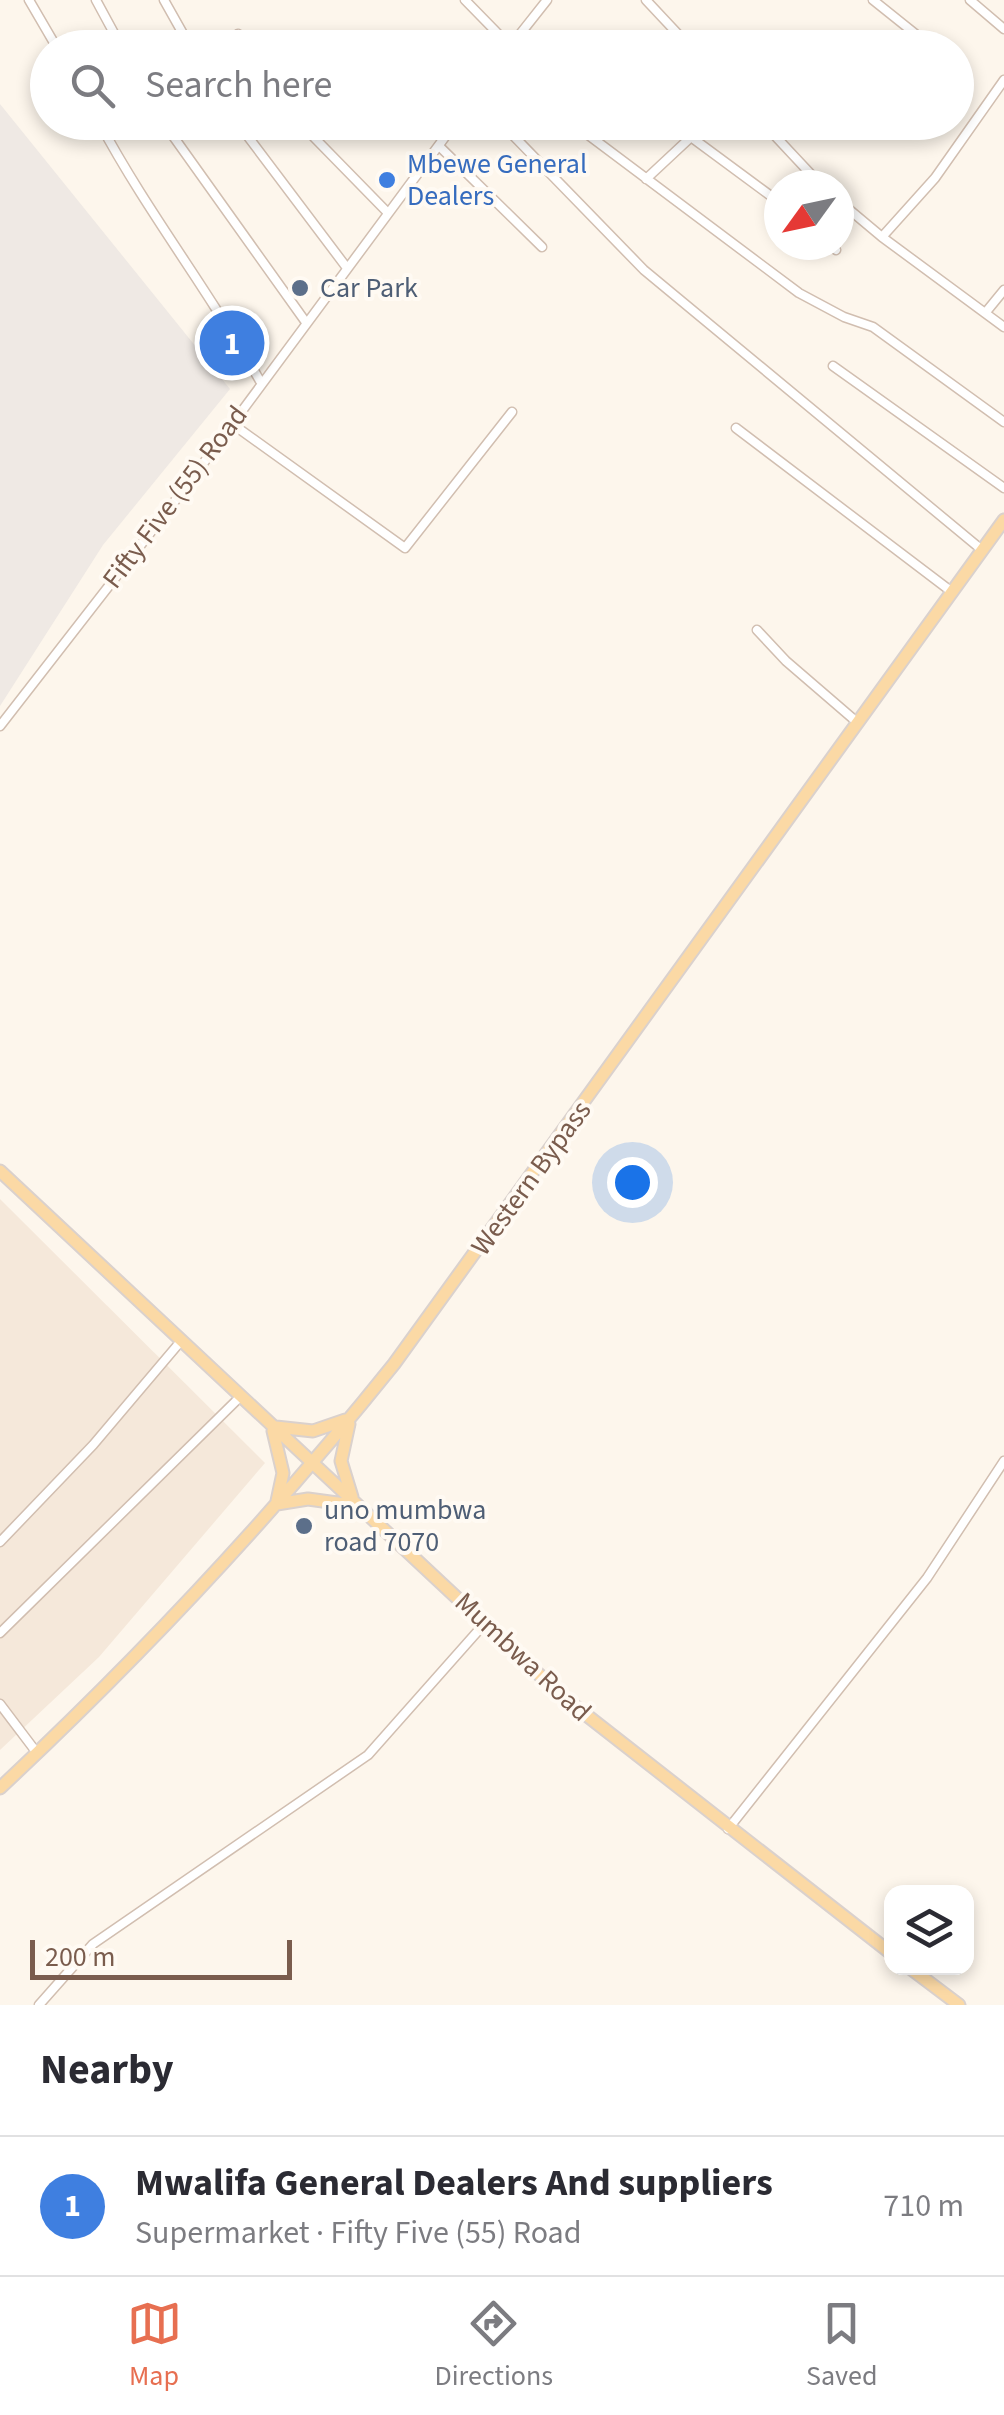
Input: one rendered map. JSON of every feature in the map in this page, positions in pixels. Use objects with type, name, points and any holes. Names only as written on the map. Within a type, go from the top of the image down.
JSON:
[{"type":"main road","name":"Western Bypass","points":[[0,1788],[128,1664],[353,1415],[502,1219],[1004,520]]},
{"type":"main road","name":"Mumbwa Road","points":[[3,1180],[562,1696],[884,1948]]},
{"type":"main road","points":[[353,1415],[342,1461],[356,1506],[308,1499],[275,1504],[282,1473],[271,1426],[291,1432],[312,1431],[353,1415]]},
{"type":"main road","points":[[919,1975],[959,2005]]},
{"type":"street","points":[[29,0],[46,30]]},
{"type":"street","points":[[96,0],[112,30]]},
{"type":"street","points":[[164,0],[181,30]]},
{"type":"street","points":[[465,0],[494,30]]},
{"type":"street","points":[[523,30],[547,0]]},
{"type":"street","points":[[646,0],[674,30]]},
{"type":"street","points":[[872,0],[910,30]]},
{"type":"street","points":[[970,0],[1004,29]]},
{"type":"street","points":[[974,123],[1004,80]]},
{"type":"street","points":[[108,140],[132,185],[229,326],[260,381]]},
{"type":"street","points":[[176,140],[304,321]]},
{"type":"street","points":[[251,140],[347,268]]},
{"type":"street","points":[[317,140],[388,213]]},
{"type":"street","name":"Fifty Five (55) Road","points":[[0,726],[443,140]]},
{"type":"street","points":[[518,140],[644,270],[982,550]]},
{"type":"street","points":[[595,140],[799,292],[844,317],[874,327],[1004,422]]},
{"type":"street","points":[[646,179],[688,140]]},
{"type":"street","points":[[695,140],[764,191]]},
{"type":"street","points":[[779,140],[807,170]]},
{"type":"street","points":[[882,237],[935,178],[962,140]]},
{"type":"street","points":[[439,146],[542,247]]},
{"type":"street","points":[[854,214],[1004,327]]},
{"type":"street","points":[[986,312],[1004,290]]},
{"type":"street","points":[[832,366],[1004,488]]},
{"type":"street","points":[[231,423],[404,548],[512,412]]},
{"type":"street","points":[[736,428],[952,592]]},
{"type":"street","points":[[757,630],[786,661],[858,723]]},
{"type":"street","points":[[0,1542],[93,1445],[181,1341]]},
{"type":"street","points":[[0,1634],[240,1396]]},
{"type":"street","points":[[728,1829],[927,1578],[1004,1460]]},
{"type":"street","points":[[39,2005],[93,1944],[376,1747],[484,1624]]},
{"type":"street","points":[[0,1704],[37,1753]]},
{"type":"shaded area","points":[[0,104],[230,389],[103,545],[0,706]]},
{"type":"shaded area","points":[[0,1199],[265,1463],[99,1657],[0,1750]]},
{"type":"place","name":"Mbewe General Dealers","points":[[387,180]]},
{"type":"place","name":"Car Park","points":[[300,288]]},
{"type":"place","name":"Mwalifa General Dealers And suppliers","points":[[232,343]]},
{"type":"place","name":"uno mumbwa road 7070","points":[[304,1526]]}]
